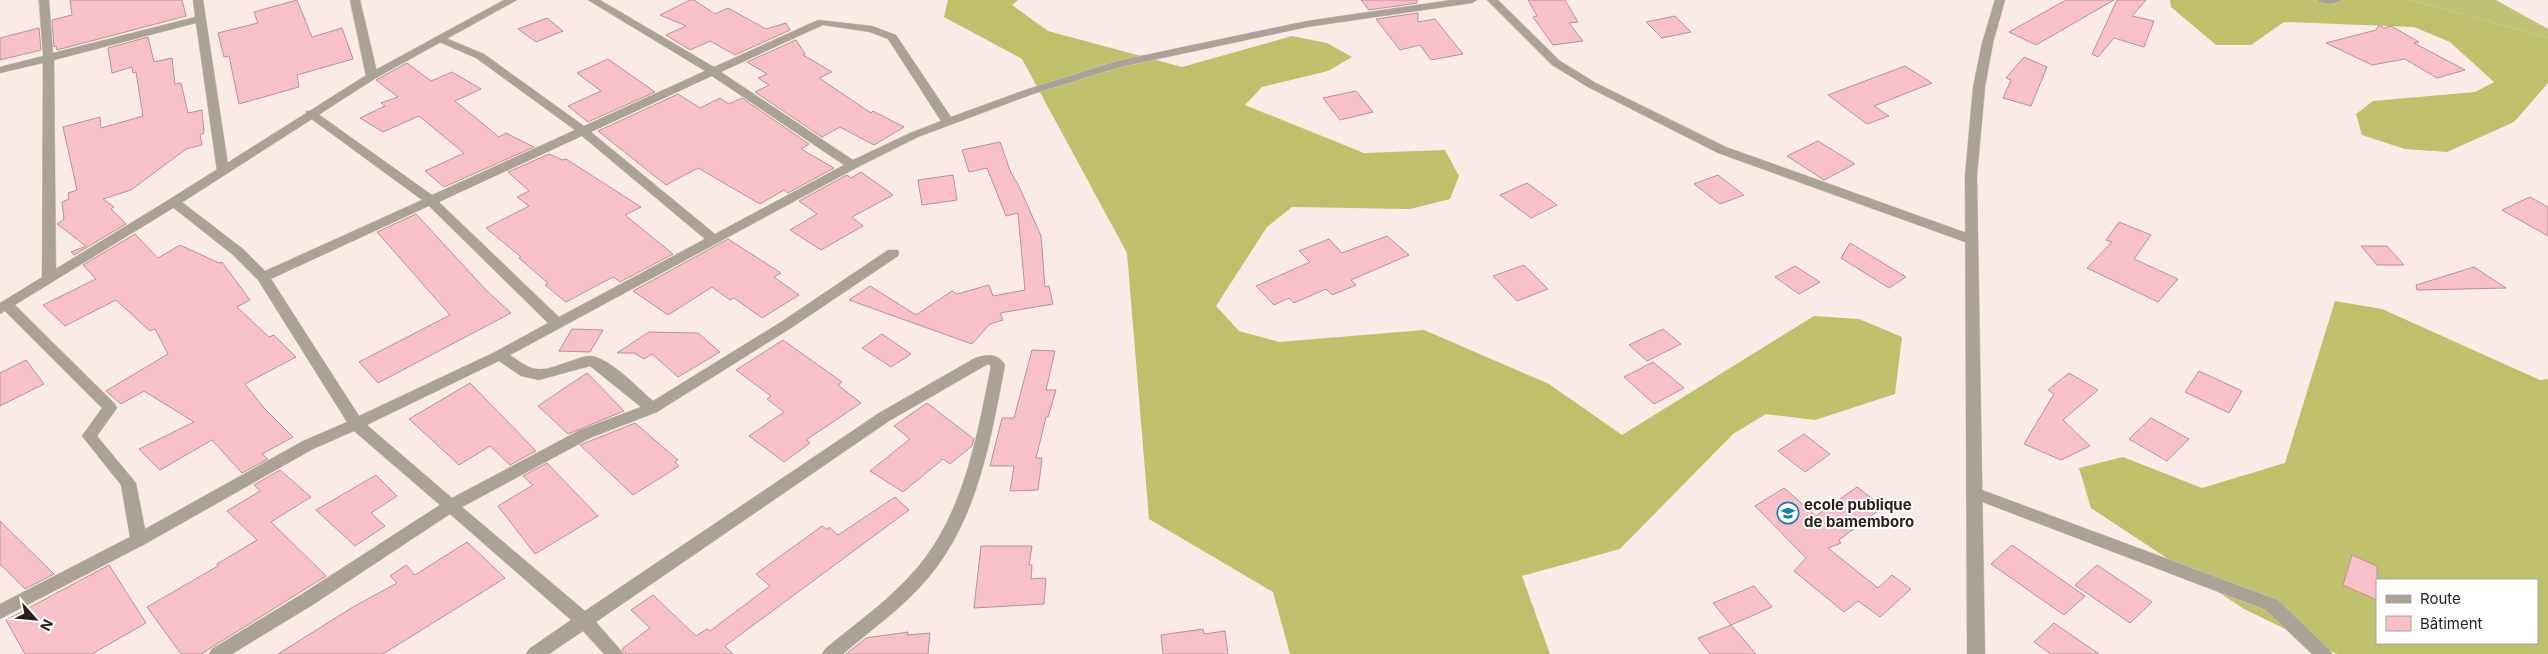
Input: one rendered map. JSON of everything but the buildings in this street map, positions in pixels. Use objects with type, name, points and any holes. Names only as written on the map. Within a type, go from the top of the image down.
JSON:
[{"type":"street","points":[[44,0],[47,58],[49,279]]},
{"type":"street","points":[[198,0],[223,171]]},
{"type":"street","points":[[355,0],[372,76]]},
{"type":"street","points":[[139,540],[128,483],[89,436],[110,408],[3,307],[174,202],[310,113],[372,76],[512,0]]},
{"type":"street","points":[[593,0],[712,71],[852,165]]},
{"type":"street","points":[[0,612],[139,540],[308,445],[356,424],[500,354],[894,144],[948,122],[1072,78],[1157,55],[1307,24],[1472,0]]},
{"type":"street","points":[[1492,0],[1556,63],[1592,85],[1691,136],[1729,153],[1970,239]]},
{"type":"street","points":[[1976,654],[1970,239],[1974,117],[1987,41],[2000,0]]},
{"type":"street","points":[[2322,0],[2336,0]]},
{"type":"street","points":[[0,70],[201,19]]},
{"type":"street","points":[[263,277],[822,22],[883,32],[898,44],[948,122]]},
{"type":"street","points":[[441,39],[480,56],[583,130],[714,240]]},
{"type":"street","points":[[310,113],[430,200],[557,324]]},
{"type":"street","points":[[174,202],[238,252],[263,277],[356,424],[584,621],[615,654]]},
{"type":"street","points":[[218,654],[452,505],[585,434],[652,408],[786,325],[893,253]]},
{"type":"street","points":[[500,354],[526,374],[534,376],[542,376],[582,362],[598,363],[652,408]]},
{"type":"street","points":[[535,654],[884,417],[980,361],[990,359],[994,361],[998,365],[987,426],[977,461],[959,509],[937,556],[906,589],[831,654]]},
{"type":"street","points":[[1974,493],[2272,605],[2323,654]]},
{"type":"green space","points":[[948,0],[1018,0],[1012,5],[1048,31],[1182,67],[1292,36],[1327,43],[1352,57],[1328,71],[1262,87],[1245,105],[1364,153],[1445,150],[1459,176],[1450,199],[1410,209],[1292,207],[1267,227],[1216,306],[1239,331],[1279,342],[1424,330],[1549,384],[1622,435],[1814,316],[1859,319],[1902,337],[1895,394],[1815,420],[1766,414],[1733,434],[1620,549],[1522,576],[1550,654],[1290,654],[1273,592],[1149,519],[1127,253],[1022,59],[944,17]]},
{"type":"green space","points":[[2170,0],[2410,0],[2548,38],[2548,83],[2514,122],[2447,152],[2405,149],[2362,135],[2356,114],[2373,101],[2475,92],[2494,82],[2450,42],[2414,27],[2284,22],[2251,45],[2216,45],[2171,7]]},
{"type":"green space","points":[[2410,0],[2496,0],[2548,29],[2548,38]]},
{"type":"green space","points":[[2335,301],[2382,309],[2540,380],[2548,379],[2548,654],[2337,654],[2244,609],[2091,508],[2079,468],[2123,457],[2202,488],[2285,463]]},
{"type":"place","name":"ecole publique de bamemboro","points":[[1788,513]]}]
